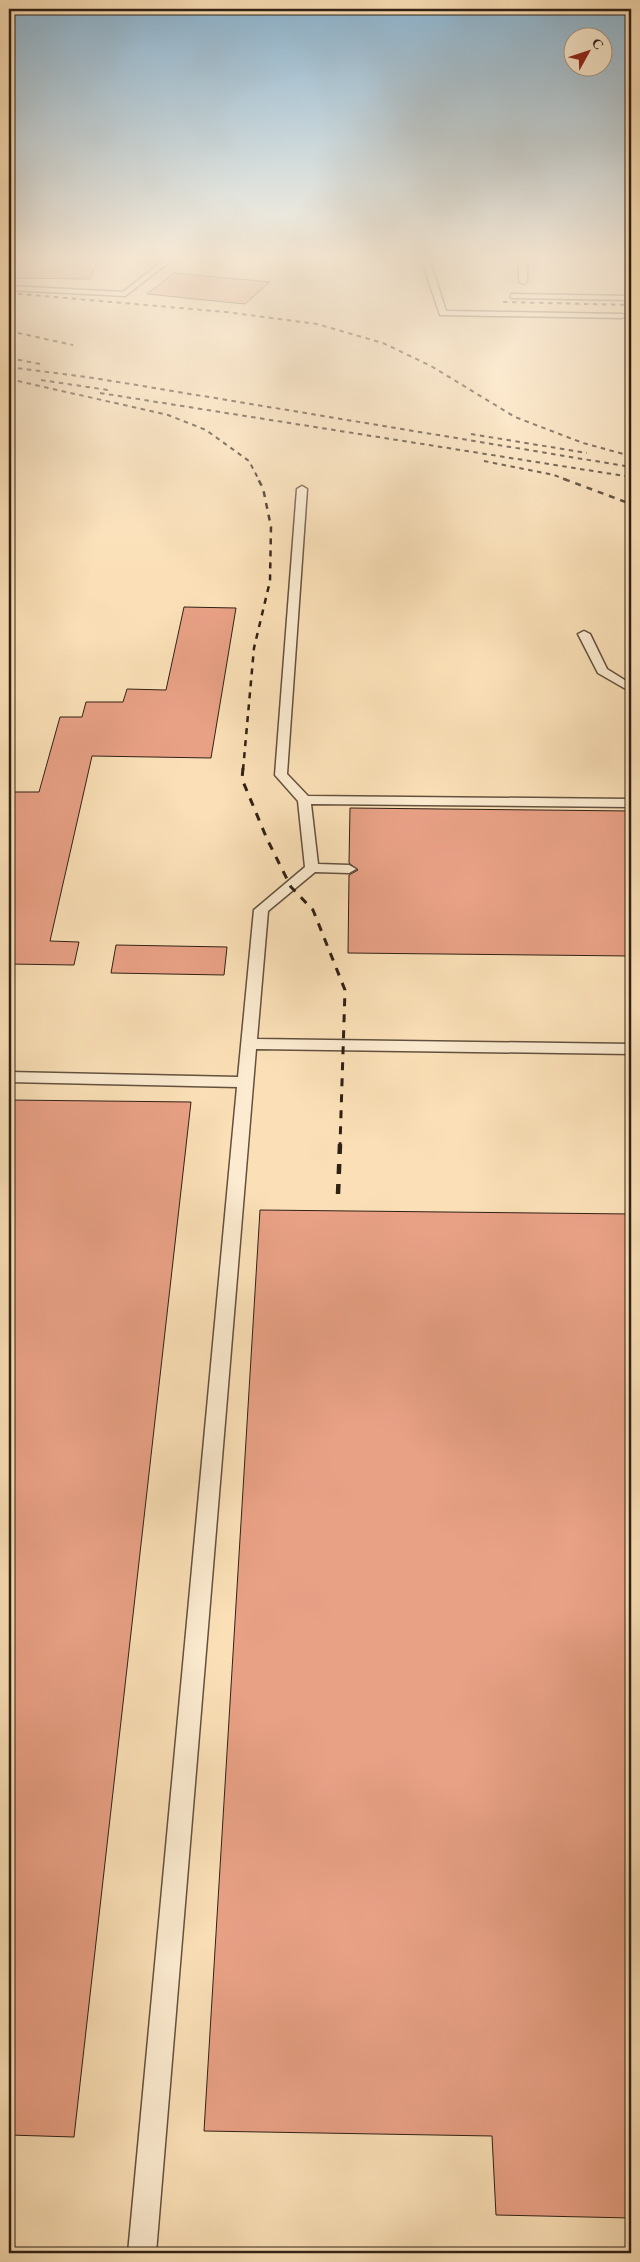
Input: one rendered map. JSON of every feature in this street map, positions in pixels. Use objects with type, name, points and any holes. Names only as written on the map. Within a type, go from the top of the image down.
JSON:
[{"type":"lane","points":[[302,489],[281,775],[304,800],[312,868]]},
{"type":"lane","points":[[584,634],[602,671],[631,689]]},
{"type":"lane","points":[[304,800],[631,804]]},
{"type":"lane","points":[[142,2253],[261,910],[292,887],[312,868],[349,869]]},
{"type":"lane","points":[[249,1044],[631,1049]]},
{"type":"lane","points":[[9,1077],[246,1082]]},
{"type":"building","points":[[184,607],[236,608],[211,758],[92,756],[50,941],[79,942],[74,965],[9,964],[9,792],[39,792],[60,717],[82,717],[86,702],[123,702],[127,689],[166,690]]},
{"type":"building","points":[[350,808],[631,811],[631,956],[348,953],[349,875],[358,870],[349,863]]},
{"type":"building","points":[[116,945],[227,947],[224,975],[111,973]]},
{"type":"building","points":[[9,1100],[191,1102],[74,2137],[9,2135]]},
{"type":"building","points":[[260,1210],[631,1214],[631,2218],[496,2215],[492,2136],[204,2131]]},
{"type":"railway","points":[[27,362],[40,364]]},
{"type":"railway","points":[[422,362],[515,417],[583,443],[631,456]]},
{"type":"railway","points":[[9,367],[94,378],[631,467]]},
{"type":"railway","points":[[9,379],[168,415],[206,430],[249,461],[259,480]]},
{"type":"railway","points":[[41,380],[108,390]]},
{"type":"railway","points":[[100,393],[631,477]]},
{"type":"railway","points":[[471,434],[587,453]]},
{"type":"railway","points":[[484,461],[554,475],[567,480]]},
{"type":"railway","points":[[243,770],[254,648],[270,581],[271,527],[263,488],[258,479]]},
{"type":"railway","points":[[564,479],[631,504]]},
{"type":"railway","points":[[243,768],[242,779],[267,839],[291,887],[313,910],[345,990],[340,1145]]},
{"type":"railway","points":[[338,1194],[340,1144]]}]
